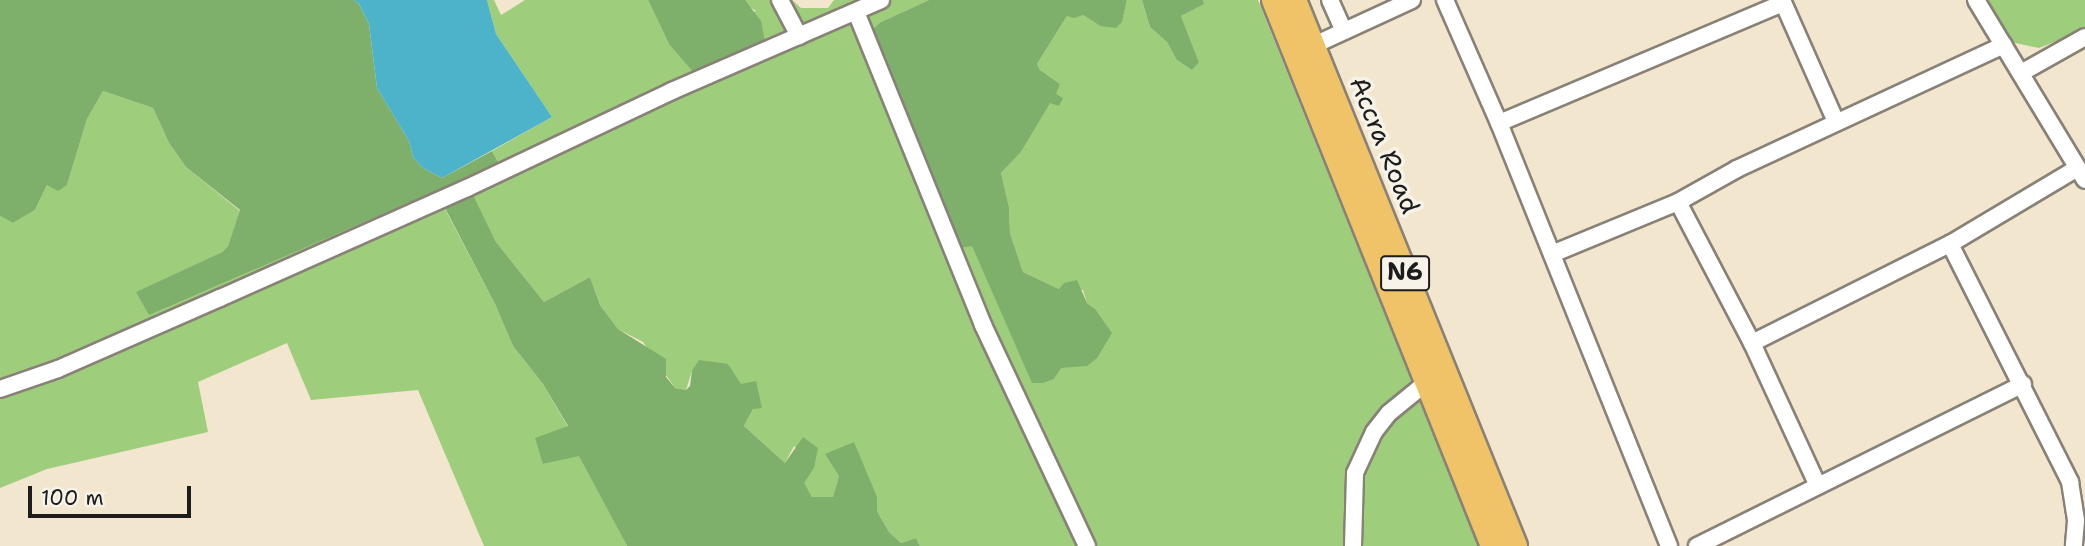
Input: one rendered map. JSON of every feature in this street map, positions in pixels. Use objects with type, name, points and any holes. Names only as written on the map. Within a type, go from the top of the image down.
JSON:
[{"type":"highway","name":"Accra Road","points":[[1274,0],[1493,546]]},
{"type":"highway","name":"Accra Road","points":[[1294,0],[1515,546]]},
{"type":"street","points":[[780,0],[799,36]]},
{"type":"street","points":[[0,389],[58,369],[220,298],[467,188],[671,91],[881,0]]},
{"type":"street","points":[[1330,0],[1344,30]]},
{"type":"street","points":[[1312,46],[1412,0]]},
{"type":"street","points":[[1445,0],[1499,123],[1669,546]]},
{"type":"street","points":[[1752,343],[1950,244],[2080,174],[1976,0]]},
{"type":"street","points":[[1499,123],[1783,2],[1836,122]]},
{"type":"street","points":[[856,12],[983,325],[1087,546]]},
{"type":"street","points":[[2021,73],[2085,37]]},
{"type":"street","points":[[1552,254],[1678,202],[1836,122],[2004,45]]},
{"type":"street","points":[[1678,202],[1752,343],[1818,486]]},
{"type":"street","points":[[1950,244],[2023,384],[2070,482],[2076,521],[2074,546]]},
{"type":"street","points":[[1353,546],[1355,472],[1374,432],[1389,412],[1427,382]]},
{"type":"street","points":[[1697,546],[2023,384]]},
{"type":"green space","points":[[0,0],[354,0],[359,4],[369,24],[377,88],[409,141],[413,157],[423,168],[442,178],[492,151],[499,164],[149,315],[136,292],[222,252],[228,246],[240,210],[186,167],[169,143],[153,108],[103,91],[87,119],[67,185],[58,191],[47,185],[35,210],[13,223],[0,216]]},
{"type":"green space","points":[[487,0],[494,0],[501,15],[525,0],[648,0],[669,44],[756,11],[745,4],[745,0],[792,0],[801,8],[828,8],[834,0],[929,0],[881,22],[1001,308],[1054,379],[1095,309],[1087,303],[1083,290],[1059,289],[1023,272],[1010,233],[1009,207],[1001,173],[1021,152],[1060,84],[1040,70],[1037,64],[1067,16],[1083,15],[1100,26],[1122,21],[1127,0],[1142,0],[1150,27],[1167,42],[1176,59],[1199,62],[1181,16],[1203,4],[1203,0],[1258,0],[1478,546],[920,546],[916,538],[901,543],[889,532],[877,511],[877,497],[839,476],[833,498],[812,497],[803,483],[814,468],[794,446],[785,463],[744,426],[753,409],[728,364],[692,371],[686,390],[675,388],[643,342],[618,329],[600,305],[590,277],[544,302],[496,242],[472,194],[445,209],[495,304],[513,346],[543,384],[568,427],[543,464],[579,455],[627,546],[484,546],[418,390],[311,400],[287,343],[198,382],[208,432],[47,469],[0,488],[0,216],[13,223],[35,210],[47,185],[67,185],[87,119],[103,91],[153,108],[169,143],[186,167],[240,211],[228,246],[222,252],[137,292],[149,314],[499,164],[492,151],[552,117],[496,34]]},
{"type":"green space","points":[[648,0],[745,0],[761,21],[765,42],[695,74],[669,44]]},
{"type":"green space","points":[[929,0],[1127,0],[1122,22],[1116,28],[1100,26],[1083,15],[1074,18],[1067,16],[1037,64],[1040,70],[1060,84],[1056,94],[1063,98],[1059,106],[1050,103],[1021,152],[1001,173],[1009,207],[1010,233],[1023,272],[1059,289],[1064,283],[1077,280],[1087,303],[1095,309],[1112,333],[1097,358],[1087,366],[1061,368],[1054,379],[1043,383],[1032,383],[972,246],[960,248],[874,40],[872,30],[881,22]]},
{"type":"green space","points":[[1142,0],[1203,0],[1204,4],[1181,16],[1199,62],[1192,70],[1176,59],[1167,42],[1150,27]]},
{"type":"green space","points":[[1982,0],[2085,0],[2085,30],[2039,48],[2011,42]]},
{"type":"green space","points":[[472,193],[496,242],[544,302],[590,277],[600,305],[618,329],[666,359],[666,377],[675,388],[686,390],[690,386],[692,371],[699,360],[728,364],[741,384],[756,381],[762,408],[753,409],[744,426],[785,463],[803,437],[818,448],[814,468],[804,483],[812,497],[833,497],[839,476],[825,454],[854,442],[877,497],[877,511],[889,532],[901,543],[916,538],[920,546],[627,546],[579,456],[543,464],[535,438],[568,426],[543,384],[513,346],[495,304],[445,208]]},
{"type":"water","points":[[354,0],[487,0],[496,34],[552,117],[442,178],[423,168],[413,157],[409,141],[377,88],[369,24],[359,4]]}]
